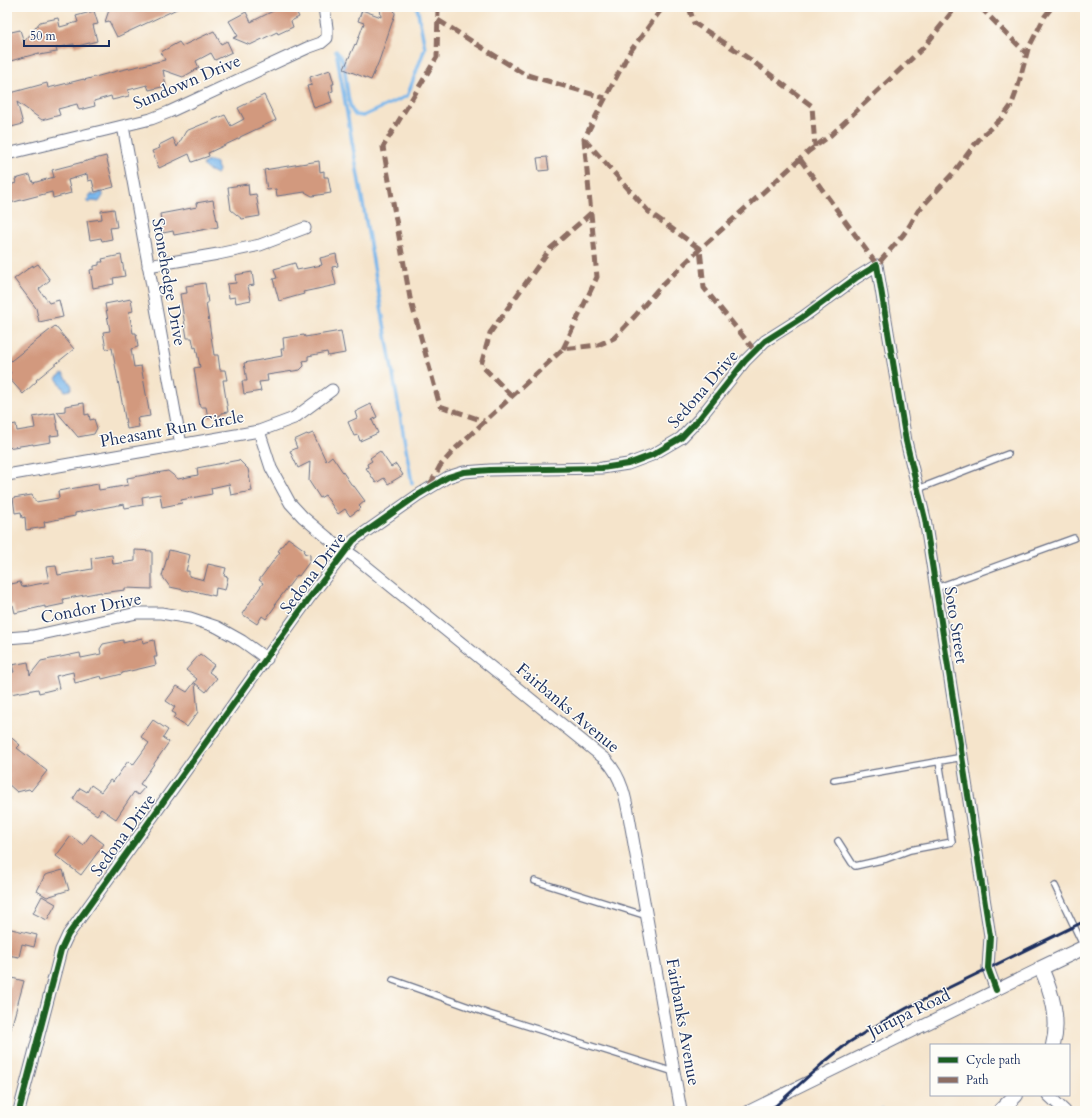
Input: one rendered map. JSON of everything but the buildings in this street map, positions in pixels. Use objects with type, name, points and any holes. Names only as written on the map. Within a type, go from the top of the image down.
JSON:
[{"type":"street","name":"Sundown Drive","points":[[7,154],[151,119],[321,43],[327,38],[324,7]]},
{"type":"street","name":"Stonehedge Drive","points":[[123,126],[181,445]]},
{"type":"street","points":[[148,266],[260,245],[305,228]]},
{"type":"street","name":"Soto Street","points":[[877,265],[906,442],[925,519],[990,936],[988,968],[996,990]]},
{"type":"street","name":"Sedona Drive","points":[[19,1111],[61,950],[68,935],[310,597],[354,540],[418,495],[448,477],[464,472],[490,470],[602,468],[628,464],[652,455],[681,438],[699,419],[745,361],[765,341],[803,317],[856,278],[877,265]]},
{"type":"street","name":"Pheasant Run Circle","points":[[7,475],[259,431],[294,418],[332,390]]},
{"type":"street","name":"Fairbanks Avenue","points":[[259,431],[271,468],[290,503],[303,517],[591,748],[611,765],[620,779],[624,792],[647,917],[681,1111]]},
{"type":"street","name":"Condor Drive","points":[[7,638],[33,636],[137,613],[161,613],[190,618],[218,627],[242,641],[267,659]]},
{"type":"street","name":"Jurupa Road","points":[[749,1111],[1084,947]]},
{"type":"street","points":[[1041,968],[1048,985],[1054,1008],[1056,1029],[1053,1044]]},
{"type":"street","points":[[1000,1111],[1015,1096]]},
{"type":"street","points":[[1049,1096],[1065,1111]]},
{"type":"lane","points":[[918,489],[1008,454]]},
{"type":"lane","points":[[936,588],[1074,538]]},
{"type":"lane","points":[[834,780],[962,757]]},
{"type":"lane","points":[[838,841],[855,866],[886,859],[910,850],[952,842],[939,761]]},
{"type":"lane","points":[[535,881],[647,917]]},
{"type":"lane","points":[[1055,886],[1084,947]]},
{"type":"lane","points":[[393,980],[489,1014],[674,1072]]},
{"type":"water","points":[[211,161],[216,163],[219,170],[216,174],[206,169],[203,164]]},
{"type":"water","points":[[101,192],[103,193],[103,196],[99,202],[87,202],[86,200],[89,199],[88,196],[92,194],[96,195]]},
{"type":"water","points":[[63,373],[72,386],[70,390],[65,391],[56,378]]},
{"type":"waterway","points":[[336,51],[341,57],[344,65],[348,96],[355,115],[363,116],[407,96],[425,48],[417,7]]},
{"type":"waterway","points":[[337,56],[412,483]]},
{"type":"railway","points":[[770,1111],[822,1064],[848,1043],[872,1028],[907,1008],[1085,921]]},
{"type":"marked path","points":[[438,7],[437,57],[383,147],[410,298],[440,406],[484,421]]},
{"type":"marked path","points":[[563,349],[597,277],[584,139],[629,53],[663,7]]},
{"type":"marked path","points":[[689,7],[694,23],[751,60],[812,106],[815,147]]},
{"type":"marked path","points":[[430,485],[440,466],[457,447],[563,349],[598,345],[614,338],[658,289],[700,249],[809,151],[831,135],[924,47],[956,7]]},
{"type":"marked path","points":[[980,7],[1027,54]]},
{"type":"marked path","points":[[800,159],[877,265],[903,235],[918,211],[955,171],[975,144],[1003,117],[1011,106],[1028,49],[1045,16],[1052,7]]},
{"type":"marked path","points":[[438,20],[524,74],[605,98]]},
{"type":"marked path","points":[[584,139],[649,212],[700,249],[704,288],[755,351]]},
{"type":"marked path","points":[[512,396],[481,365],[490,333],[550,249],[591,213]]},
{"type":"cycle path","points":[[19,1111],[61,950],[68,935],[310,597],[354,540],[418,495],[448,477],[464,472],[490,470],[602,468],[628,464],[652,455],[681,438],[699,419],[745,361],[765,341],[803,317],[856,278],[877,265],[906,441],[925,519],[990,936],[988,968],[996,990]]}]
